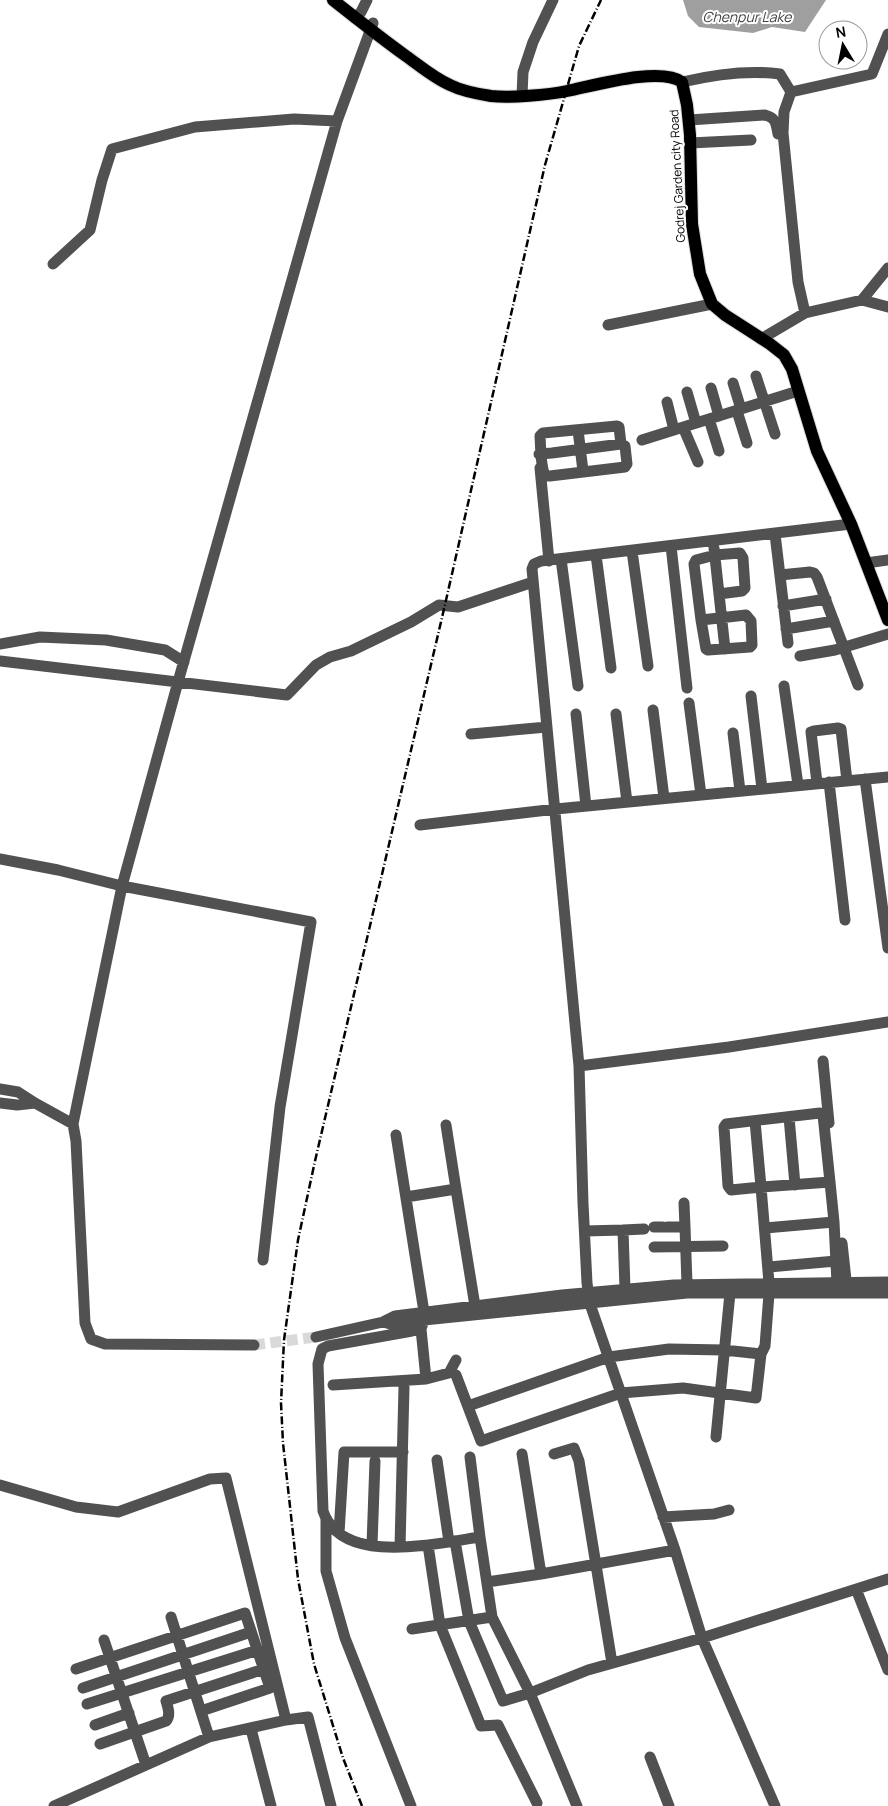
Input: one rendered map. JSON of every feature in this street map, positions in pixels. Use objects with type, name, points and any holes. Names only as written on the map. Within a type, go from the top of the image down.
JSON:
[{"type":"main road","points":[[333,0],[358,15],[434,71],[456,83],[498,95],[522,96],[565,92],[592,85],[645,76],[664,76],[678,79],[682,82]]},
{"type":"main road","points":[[347,0],[358,15]]},
{"type":"main road","name":"Godrej Garden city Road","points":[[682,82],[685,90],[689,120],[692,224],[700,274],[712,304]]},
{"type":"main road","points":[[712,304],[784,355],[792,369],[817,450],[851,524],[888,620]]},
{"type":"street","points":[[358,15],[367,0]]},
{"type":"street","points":[[522,96],[523,72],[533,42],[552,0]]},
{"type":"street","points":[[254,1345],[105,1344],[91,1339],[85,1323],[76,1141],[73,1124],[122,886],[178,682],[338,121],[372,27]]},
{"type":"street","points":[[791,92],[872,74],[888,34]]},
{"type":"street","points":[[682,82],[706,76],[768,72],[780,74],[791,92]]},
{"type":"street","points":[[791,92],[784,112],[783,133],[798,282],[805,313]]},
{"type":"street","points":[[689,120],[765,115],[774,118],[778,134]]},
{"type":"street","points":[[53,264],[90,230],[112,148],[196,127],[294,119],[338,121]]},
{"type":"street","points":[[690,143],[751,140]]},
{"type":"street","points":[[862,300],[888,268]]},
{"type":"street","points":[[761,338],[805,313],[862,300],[888,307]]},
{"type":"street","points":[[608,325],[712,304]]},
{"type":"street","points":[[756,376],[775,434]]},
{"type":"street","points":[[733,383],[747,442]]},
{"type":"street","points":[[711,388],[720,450]]},
{"type":"street","points":[[642,440],[798,391]]},
{"type":"street","points":[[687,392],[696,423]]},
{"type":"street","points":[[667,402],[678,429],[698,462]]},
{"type":"street","points":[[536,434],[540,454],[545,476],[625,467],[628,464],[627,454],[624,444],[621,444],[617,426],[543,433],[540,436],[540,454],[555,560],[578,686]]},
{"type":"street","points":[[578,430],[583,471]]},
{"type":"street","points":[[540,454],[621,444]]},
{"type":"street","points":[[775,1806],[702,1638],[675,1550],[589,1298],[579,1066],[533,582],[534,564],[537,562],[851,524]]},
{"type":"street","points":[[775,534],[788,643]]},
{"type":"street","points":[[714,541],[725,649]]},
{"type":"street","points":[[671,546],[687,688]]},
{"type":"street","points":[[632,551],[648,666]]},
{"type":"street","points":[[700,620],[746,615],[750,618],[752,628],[753,642],[750,647],[706,649],[700,620],[694,564],[699,558],[740,553],[743,558],[745,588],[742,591],[719,594]]},
{"type":"street","points":[[596,555],[611,668]]},
{"type":"street","points":[[866,563],[888,560]]},
{"type":"street","points":[[780,575],[814,573],[826,599],[858,685]]},
{"type":"street","points":[[0,661],[287,695],[316,665],[330,657],[351,651],[411,622],[440,605],[458,607],[533,582]]},
{"type":"street","points":[[784,606],[826,599]]},
{"type":"street","points":[[786,629],[834,620]]},
{"type":"street","points":[[800,656],[844,647],[888,634]]},
{"type":"street","points":[[0,644],[40,637],[106,640],[165,650],[184,662]]},
{"type":"street","points":[[784,686],[798,785]]},
{"type":"street","points":[[751,696],[762,789]]},
{"type":"street","points":[[689,703],[701,795]]},
{"type":"street","points":[[653,710],[664,798]]},
{"type":"street","points":[[576,714],[586,806]]},
{"type":"street","points":[[616,714],[627,802]]},
{"type":"street","points":[[471,734],[547,727]]},
{"type":"street","points":[[817,783],[811,732],[838,728],[841,729],[847,781]]},
{"type":"street","points":[[733,733],[740,791]]},
{"type":"street","points":[[420,824],[888,777]]},
{"type":"street","points":[[865,779],[888,948]]},
{"type":"street","points":[[829,782],[845,920]]},
{"type":"street","points":[[0,859],[58,870],[122,886],[311,922],[280,1107],[263,1260]]},
{"type":"street","points":[[579,1066],[711,1049],[888,1022]]},
{"type":"street","points":[[823,1061],[844,1286]]},
{"type":"street","points":[[0,1089],[18,1092],[35,1104],[73,1124]]},
{"type":"street","points":[[0,1103],[17,1105],[35,1104]]},
{"type":"street","points":[[830,1182],[731,1190],[728,1186],[724,1126],[822,1114],[830,1182],[834,1222],[836,1261],[844,1286]]},
{"type":"street","points":[[789,1117],[795,1185]]},
{"type":"street","points":[[456,1375],[481,1441],[621,1393],[683,1388],[756,1398],[761,1354],[765,1346],[769,1267],[754,1121]]},
{"type":"street","points":[[446,1124],[475,1306]]},
{"type":"street","points":[[396,1135],[423,1320],[426,1379]]},
{"type":"street","points":[[406,1196],[456,1189]]},
{"type":"street","points":[[684,1204],[687,1284]]},
{"type":"street","points":[[765,1228],[834,1222]]},
{"type":"street","points":[[585,1231],[685,1227]]},
{"type":"street","points":[[623,1230],[625,1289]]},
{"type":"street","points":[[654,1247],[723,1246]]},
{"type":"street","points":[[769,1267],[836,1261]]},
{"type":"street","points":[[316,1337],[383,1322],[394,1325],[589,1298],[625,1289],[687,1284],[769,1288],[844,1286],[888,1282]]},
{"type":"street","points":[[844,1286],[888,1292]]},
{"type":"street","points":[[411,1806],[345,1638],[326,1571],[326,1519],[322,1502],[322,1450],[318,1364],[322,1349],[475,1306],[687,1293],[730,1293],[769,1288]]},
{"type":"street","points":[[716,1437],[730,1293]]},
{"type":"street","points":[[468,1406],[609,1357],[668,1349],[724,1350],[761,1354]]},
{"type":"street","points":[[333,1385],[426,1379],[449,1373],[456,1360]]},
{"type":"street","points":[[400,1547],[404,1387]]},
{"type":"street","points":[[554,1454],[574,1448],[578,1461],[597,1564],[612,1663]]},
{"type":"street","points":[[322,1450],[403,1452]]},
{"type":"street","points":[[340,1533],[344,1452]]},
{"type":"street","points":[[522,1454],[540,1574]]},
{"type":"street","points":[[470,1457],[492,1617],[530,1693],[577,1806]]},
{"type":"street","points":[[437,1460],[469,1621],[503,1701],[530,1693],[588,1670],[702,1638],[888,1579]]},
{"type":"street","points":[[372,1545],[374,1462]]},
{"type":"street","points":[[0,1486],[76,1507],[118,1512],[210,1479],[226,1478],[286,1720]]},
{"type":"street","points":[[663,1517],[714,1514],[729,1510]]},
{"type":"street","points":[[326,1519],[353,1543],[400,1547],[480,1537]]},
{"type":"street","points":[[428,1545],[440,1625],[481,1726],[498,1725],[537,1803]]},
{"type":"street","points":[[487,1582],[675,1550]]},
{"type":"street","points":[[856,1589],[888,1670]]},
{"type":"street","points":[[76,1669],[244,1613],[270,1688],[201,1711]]},
{"type":"street","points":[[171,1617],[209,1737]]},
{"type":"street","points":[[412,1629],[492,1617]]},
{"type":"street","points":[[83,1688],[251,1632]]},
{"type":"street","points":[[104,1640],[146,1765]]},
{"type":"street","points":[[86,1704],[258,1650]]},
{"type":"street","points":[[100,1744],[166,1721],[169,1718],[169,1714],[166,1701],[264,1669]]},
{"type":"street","points":[[95,1725],[129,1713]]},
{"type":"street","points":[[54,1806],[209,1737],[286,1720],[308,1718],[331,1806]]},
{"type":"street","points":[[252,1729],[271,1806]]},
{"type":"street","points":[[650,1757],[670,1806]]},
{"type":"water","name":"Chenpur Lake","points":[[683,0],[826,0],[805,32],[772,27],[753,33],[699,27],[688,16]]},
{"type":"tunnel","points":[[254,1345],[316,1337]]},
{"type":"railway","points":[[362,1806],[343,1758],[314,1664],[298,1579],[283,1443],[281,1403],[284,1340],[298,1240],[315,1161],[545,165],[579,46],[601,0]]}]
